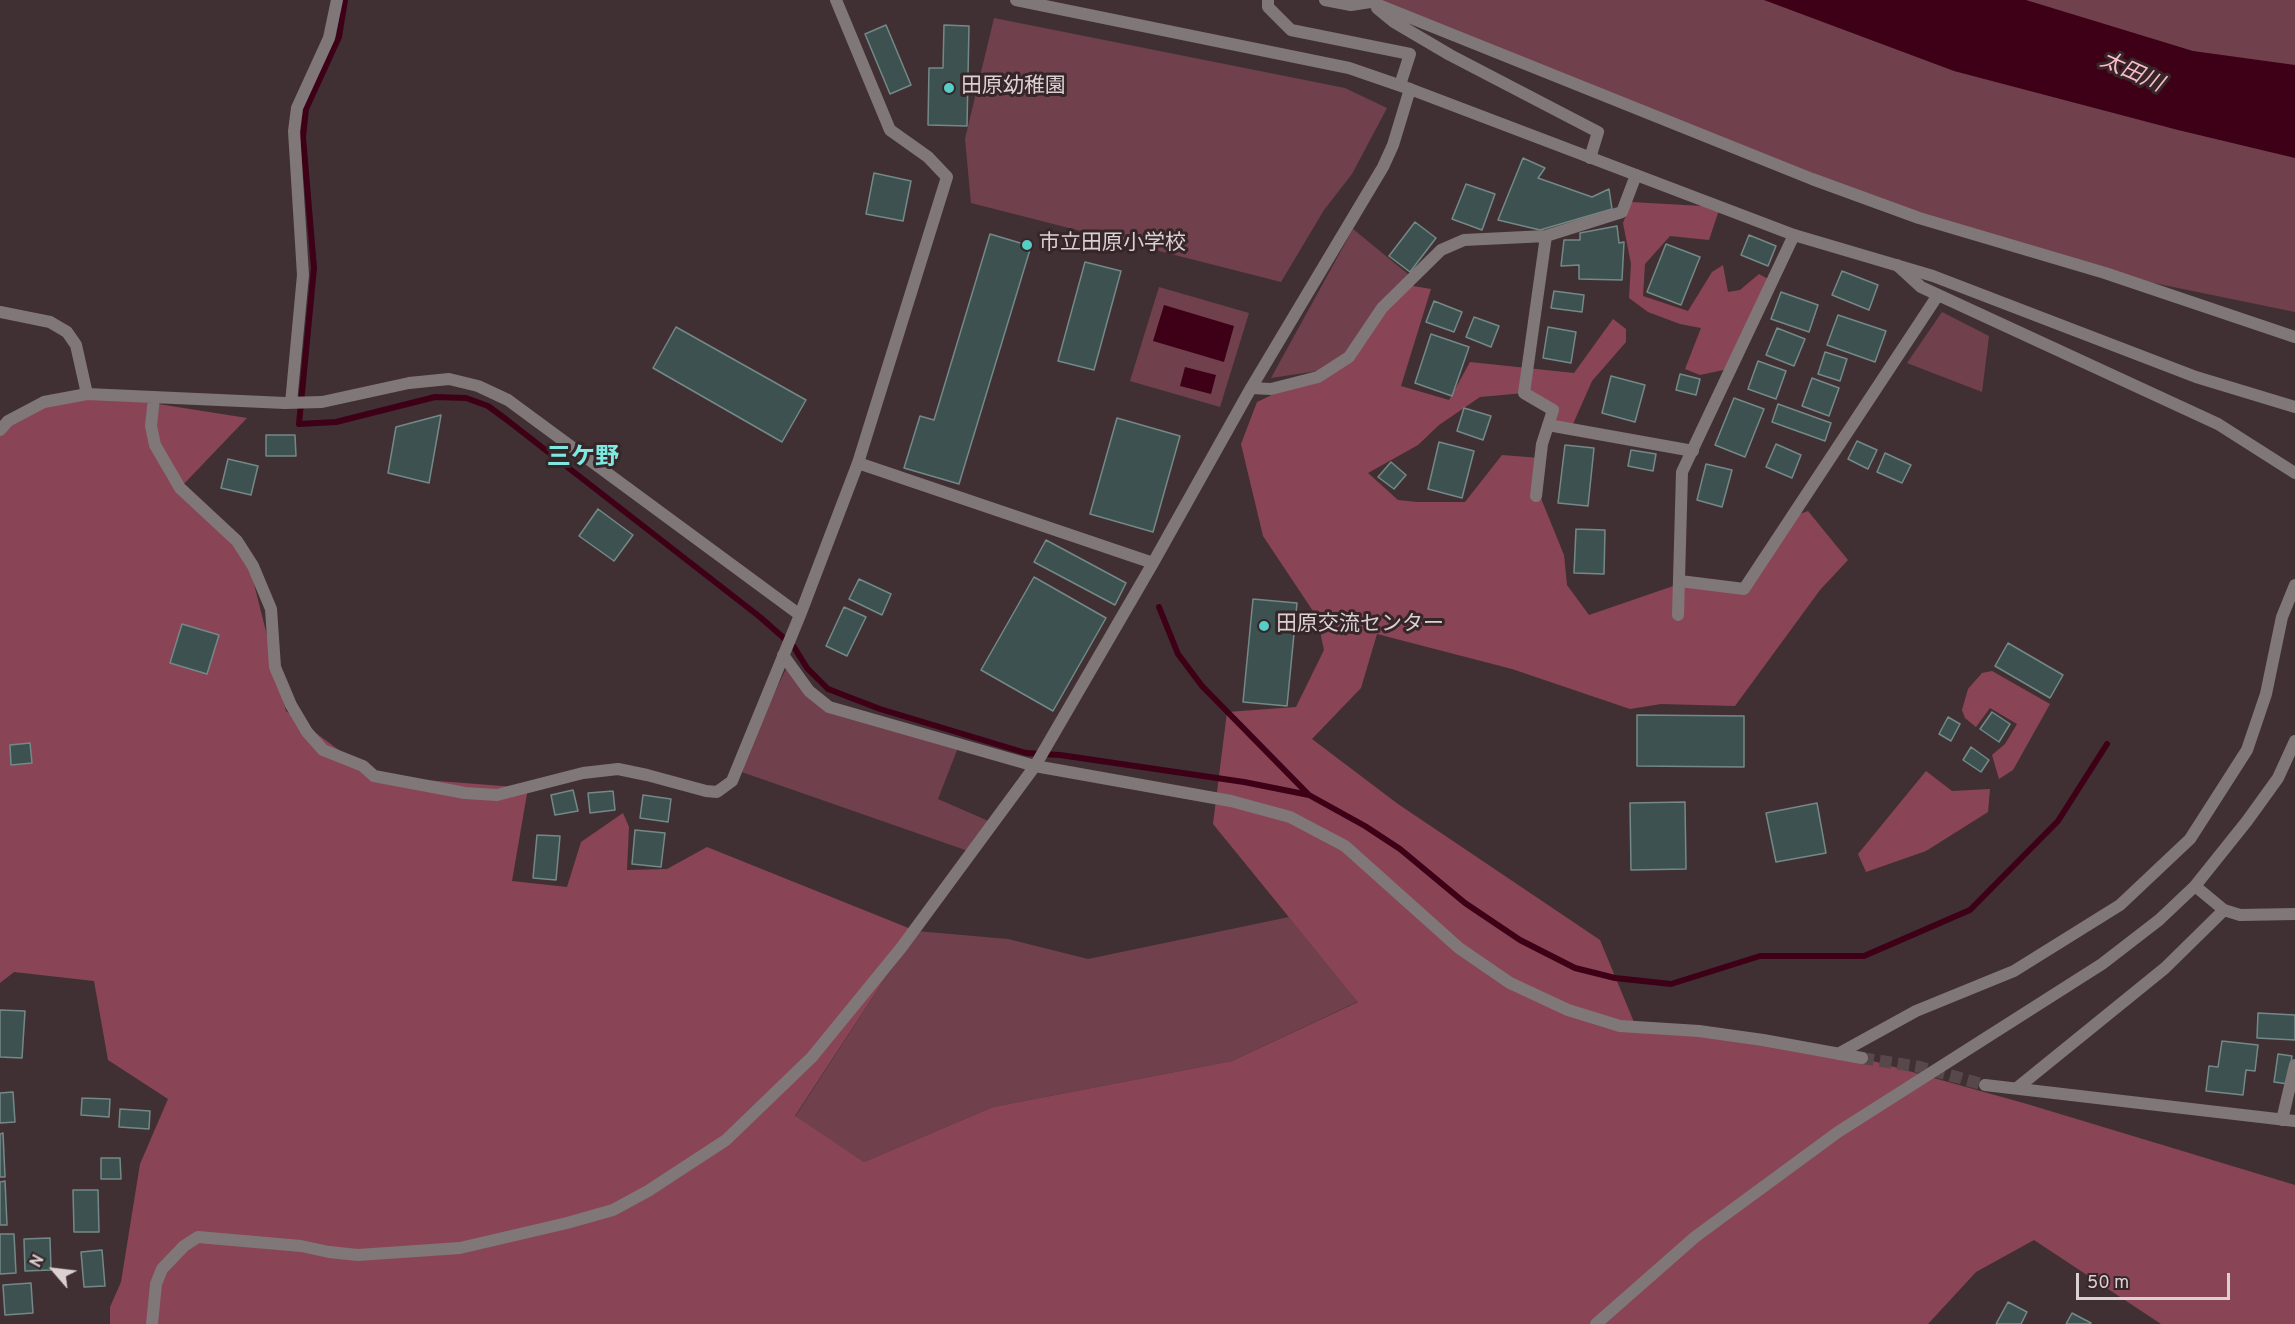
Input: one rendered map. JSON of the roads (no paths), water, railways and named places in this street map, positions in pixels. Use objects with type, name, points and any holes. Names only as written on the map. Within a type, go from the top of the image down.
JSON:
[{"type":"street","points":[[291,403],[303,275],[294,132],[297,108],[329,38],[337,0]]},
{"type":"street","points":[[154,397],[151,426],[155,445],[180,488],[237,541],[253,566],[271,609],[275,667],[291,705],[323,750],[363,766],[374,776],[465,793],[497,795],[583,773],[618,770],[647,775],[706,792],[717,792],[732,781],[800,615],[858,463],[947,177],[928,157],[890,130],[836,0]]},
{"type":"street","points":[[1016,0],[1349,68],[1405,87],[1794,236],[1933,276],[2196,377],[2295,407]]},
{"type":"street","points":[[152,1324],[156,1284],[162,1269],[184,1246],[198,1237],[301,1246],[358,1254],[460,1248],[613,1210],[648,1191],[726,1140],[813,1057],[901,948],[1035,766],[1154,563],[1251,388],[1383,167],[1393,145],[1410,54],[1291,30],[1268,7],[1268,0]]},
{"type":"street","points":[[1325,0],[1351,5],[1368,1],[1802,175],[1898,210],[2105,273],[2295,337]]},
{"type":"street","points":[[1368,1],[1403,28],[1598,132],[1590,158]]},
{"type":"street","points":[[1251,388],[1271,389],[1318,376],[1350,357],[1382,308],[1441,250],[1464,240],[1546,236],[1622,212],[1636,175]]},
{"type":"street","points":[[1536,496],[1542,444],[1553,410],[1524,393],[1546,236]]},
{"type":"street","points":[[1678,615],[1682,472],[1794,236]]},
{"type":"street","points":[[1897,265],[1921,287],[2218,424],[2295,473]]},
{"type":"street","points":[[1680,581],[1744,589],[1938,295]]},
{"type":"street","points":[[0,312],[50,322],[67,332],[76,345],[87,394]]},
{"type":"street","points":[[0,430],[8,421],[44,402],[87,394],[291,403],[322,402],[409,384],[449,380],[478,386],[508,400],[800,615]]},
{"type":"street","points":[[1548,425],[1693,451]]},
{"type":"street","points":[[858,463],[1154,563]]},
{"type":"street","points":[[1838,1054],[1916,1011],[2014,972],[2120,905],[2190,839],[2247,750],[2266,694],[2282,617],[2295,585]]},
{"type":"street","points":[[783,655],[809,691],[829,707],[1035,766],[1231,801],[1290,817],[1345,846],[1459,948],[1510,983],[1577,1013],[1620,1026],[1699,1031],[1862,1058]]},
{"type":"street","points":[[1596,1324],[1695,1237],[1838,1132],[2102,964],[2159,920],[2195,886],[2247,821],[2278,778],[2295,741]]},
{"type":"street","points":[[2195,886],[2224,910],[2240,915],[2295,914]]},
{"type":"street","points":[[2018,1088],[2165,968],[2224,910]]},
{"type":"street","points":[[1985,1085],[2289,1121],[2295,1065]]},
{"type":"water","name":"太田川","points":[[1764,0],[2026,0],[2193,51],[2295,65],[2295,158],[1954,71]]},
{"type":"water","points":[[1164,305],[1234,326],[1224,362],[1153,341]]},
{"type":"water","points":[[1185,367],[1216,375],[1211,394],[1180,386]]},
{"type":"waterway","points":[[345,0],[339,37],[306,109],[303,137],[314,268],[299,424],[336,422],[435,397],[466,398],[488,406],[760,617],[794,647],[807,668],[828,689],[880,709],[1026,753],[1060,755],[1244,782],[1309,795]]},
{"type":"waterway","points":[[1159,607],[1178,654],[1202,686],[1309,795],[1365,826],[1400,849],[1465,903],[1520,940],[1575,968],[1615,978],[1671,984],[1760,956],[1864,956],[1970,910],[2058,821],[2107,744]]},
{"type":"tunnel","points":[[1862,1058],[1920,1067],[1985,1085]]},
{"type":"place","name":"田原幼稚園","points":[[949,88]]},
{"type":"place","name":"市立田原小学校","points":[[1027,245]]},
{"type":"place","name":"田原交流センター","points":[[1264,626]]},
{"type":"district","name":"三ケ野","points":[[583,459]]}]
